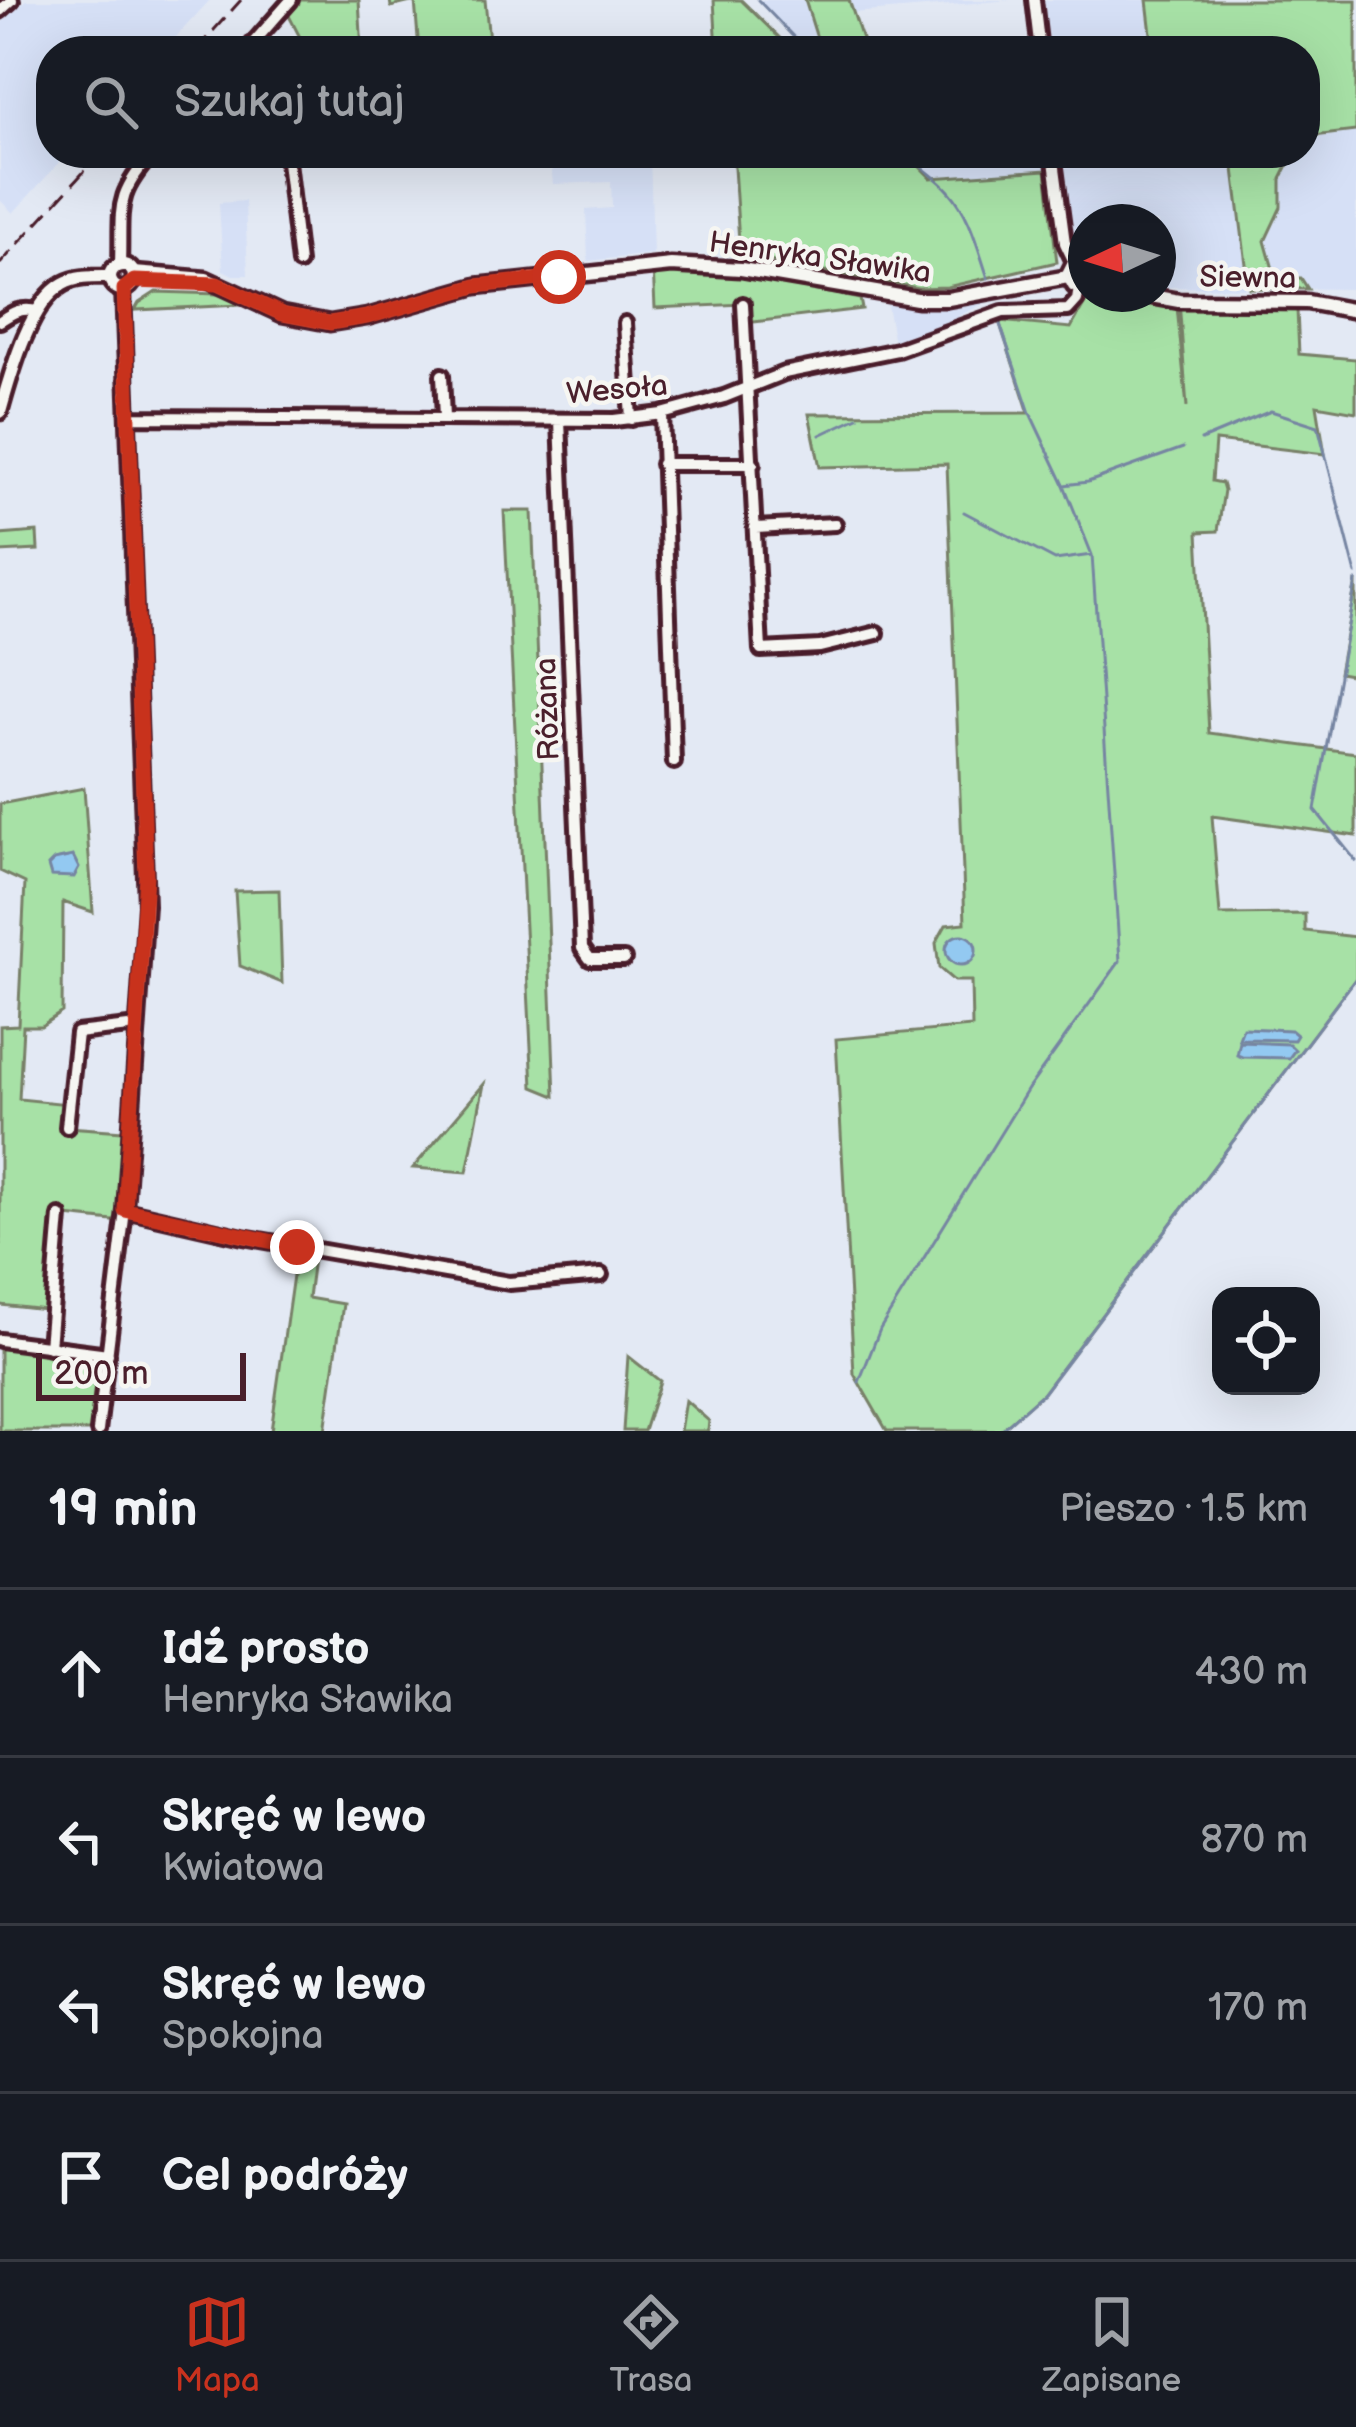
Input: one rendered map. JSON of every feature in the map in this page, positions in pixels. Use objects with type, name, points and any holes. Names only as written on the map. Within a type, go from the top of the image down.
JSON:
[{"type":"main road","points":[[0,412],[38,311],[61,284],[73,279],[110,277],[120,265],[130,281],[115,286],[110,277]]},
{"type":"main road","name":"Henryka Sławika","points":[[130,281],[198,277],[282,314],[330,323],[476,286],[670,265],[741,268],[916,299],[948,298],[1068,270]]},
{"type":"main road","name":"Siewna","points":[[1176,300],[1307,302],[1356,311]]},
{"type":"street","points":[[0,11],[12,0]]},
{"type":"street","points":[[259,36],[291,0]]},
{"type":"street","points":[[1034,0],[1038,36]]},
{"type":"street","points":[[120,265],[123,194],[139,168]]},
{"type":"street","points":[[288,168],[299,263]]},
{"type":"street","points":[[1055,168],[1068,250]]},
{"type":"street","points":[[98,1431],[125,1210],[146,875],[129,417],[130,281]]},
{"type":"street","points":[[743,304],[760,650],[820,647],[877,633]]},
{"type":"street","points":[[0,321],[27,308],[38,311]]},
{"type":"street","name":"Wesoła","points":[[129,417],[631,419],[662,414],[784,373],[897,350],[1003,312],[1068,310]]},
{"type":"street","points":[[625,322],[631,419]]},
{"type":"street","points":[[442,375],[444,418]]},
{"type":"street","points":[[662,414],[674,762]]},
{"type":"street","name":"Różana","points":[[560,420],[583,948],[590,959],[624,959]]},
{"type":"street","points":[[662,464],[753,464]]},
{"type":"street","points":[[755,528],[835,524]]},
{"type":"street","points":[[67,1127],[76,1033],[136,1026]]},
{"type":"street","points":[[125,1210],[243,1237],[509,1283],[601,1275]]},
{"type":"street","points":[[49,1347],[60,1216]]},
{"type":"street","points":[[0,1340],[108,1354]]},
{"type":"shaded area","points":[[26,0],[210,0],[177,36],[36,36],[36,168],[54,168],[13,213],[0,200],[0,24]]},
{"type":"shaded area","points":[[758,0],[805,0],[816,36],[793,36]]},
{"type":"shaded area","points":[[849,0],[1011,0],[853,13]]},
{"type":"shaded area","points":[[1025,0],[1147,0],[1151,36],[1030,36]]},
{"type":"shaded area","points":[[1356,131],[1356,289],[1176,287],[1176,204],[1068,204],[1068,220],[1059,168],[1320,168],[1320,135]]},
{"type":"shaded area","points":[[551,168],[650,168],[653,254],[588,261],[586,210],[612,208],[611,182],[553,184]]},
{"type":"shaded area","points":[[921,168],[1059,168],[930,178]]},
{"type":"shaded area","points":[[245,201],[248,275],[233,275],[223,270],[219,203]]},
{"type":"shaded area","points":[[991,300],[959,316],[960,320],[894,343],[887,305],[941,309]]},
{"type":"green space","points":[[291,0],[359,0],[361,36],[299,36],[285,8]]},
{"type":"green space","points":[[390,0],[485,0],[489,36],[418,36],[415,1],[391,7]]},
{"type":"green space","points":[[714,0],[741,0],[778,36],[716,36]]},
{"type":"green space","points":[[805,0],[849,0],[861,36],[816,36]]},
{"type":"green space","points":[[1147,0],[1356,0],[1356,131],[1320,135],[1320,36],[1151,36]]},
{"type":"green space","points":[[734,168],[921,168],[931,178],[1046,170],[1057,262],[947,287],[918,288],[740,256]]},
{"type":"green space","points":[[1234,168],[1286,168],[1281,179],[1281,207],[1265,241],[1273,269],[1282,278],[1301,278],[1308,289],[1249,288]]},
{"type":"green space","points":[[706,265],[860,299],[862,309],[745,323],[744,304],[655,308],[653,266]]},
{"type":"green space","points":[[156,292],[219,294],[240,305],[135,310]]},
{"type":"green space","points":[[1179,301],[1297,310],[1299,354],[1356,359],[1356,412],[1317,405],[1325,454],[1215,441],[1212,481],[1222,483],[1224,490],[1218,531],[1198,532],[1209,733],[1356,753],[1356,836],[1212,816],[1220,915],[1305,914],[1305,931],[1356,937],[1356,978],[1043,1393],[1000,1431],[887,1431],[854,1374],[836,1039],[972,1027],[971,981],[954,981],[939,968],[936,943],[946,925],[965,923],[947,464],[820,467],[809,414],[1029,413],[999,321],[1071,328],[1080,312],[1176,312],[1177,307],[1187,407]]},
{"type":"green space","points":[[504,511],[532,511],[555,1096],[533,1087]]},
{"type":"green space","points":[[37,532],[38,550],[0,552],[0,535]]},
{"type":"green space","points":[[1356,581],[1356,676],[1339,673]]},
{"type":"green space","points":[[84,788],[93,912],[63,902],[62,1012],[41,1026],[23,1026],[19,1099],[69,1104],[68,1127],[123,1131],[129,1136],[123,1222],[56,1215],[46,1310],[0,1305],[0,1026],[18,1025],[25,883],[0,871],[0,804]]},
{"type":"green space","points":[[279,890],[282,983],[240,966],[235,891]]},
{"type":"green space","points":[[484,1084],[467,1172],[413,1168]]},
{"type":"green space","points":[[297,1247],[314,1250],[308,1298],[343,1304],[325,1431],[271,1431]]},
{"type":"green space","points":[[0,1340],[107,1354],[98,1431],[0,1431]]},
{"type":"green space","points":[[628,1356],[660,1381],[644,1431],[623,1431]]},
{"type":"green space","points":[[685,1400],[709,1421],[708,1431],[680,1431]]},
{"type":"water","points":[[73,856],[79,868],[74,877],[51,876],[48,866],[54,860]]},
{"type":"water","points":[[961,935],[972,939],[976,950],[972,961],[961,965],[950,961],[946,950],[950,939]]},
{"type":"water","points":[[1243,1028],[1291,1030],[1297,1035],[1294,1040],[1239,1039]]},
{"type":"water","points":[[1240,1042],[1289,1044],[1295,1050],[1289,1058],[1242,1057],[1237,1055]]},
{"type":"waterway","points":[[758,0],[793,36]]},
{"type":"waterway","points":[[923,168],[963,210],[988,278]]},
{"type":"waterway","points":[[999,321],[1030,413],[1064,485],[1088,482],[1183,448]]},
{"type":"waterway","points":[[1201,440],[1271,411],[1318,426],[1356,574]]},
{"type":"waterway","points":[[820,435],[858,417]]},
{"type":"waterway","points":[[859,1382],[880,1329],[1028,1089],[1120,961],[1092,555],[1064,485]]},
{"type":"waterway","points":[[964,512],[1055,560],[1092,555]]},
{"type":"waterway","points":[[1356,581],[1315,810],[1356,861]]},
{"type":"waterway","points":[[1000,1431],[1043,1393],[1356,978]]},
{"type":"railway","points":[[209,36],[241,0]]},
{"type":"railway","points":[[0,264],[87,168]]},
{"type":"route","points":[[297,1247],[125,1210],[146,875],[124,289],[134,281],[217,284],[282,314],[330,323],[476,286],[559,277]]}]
